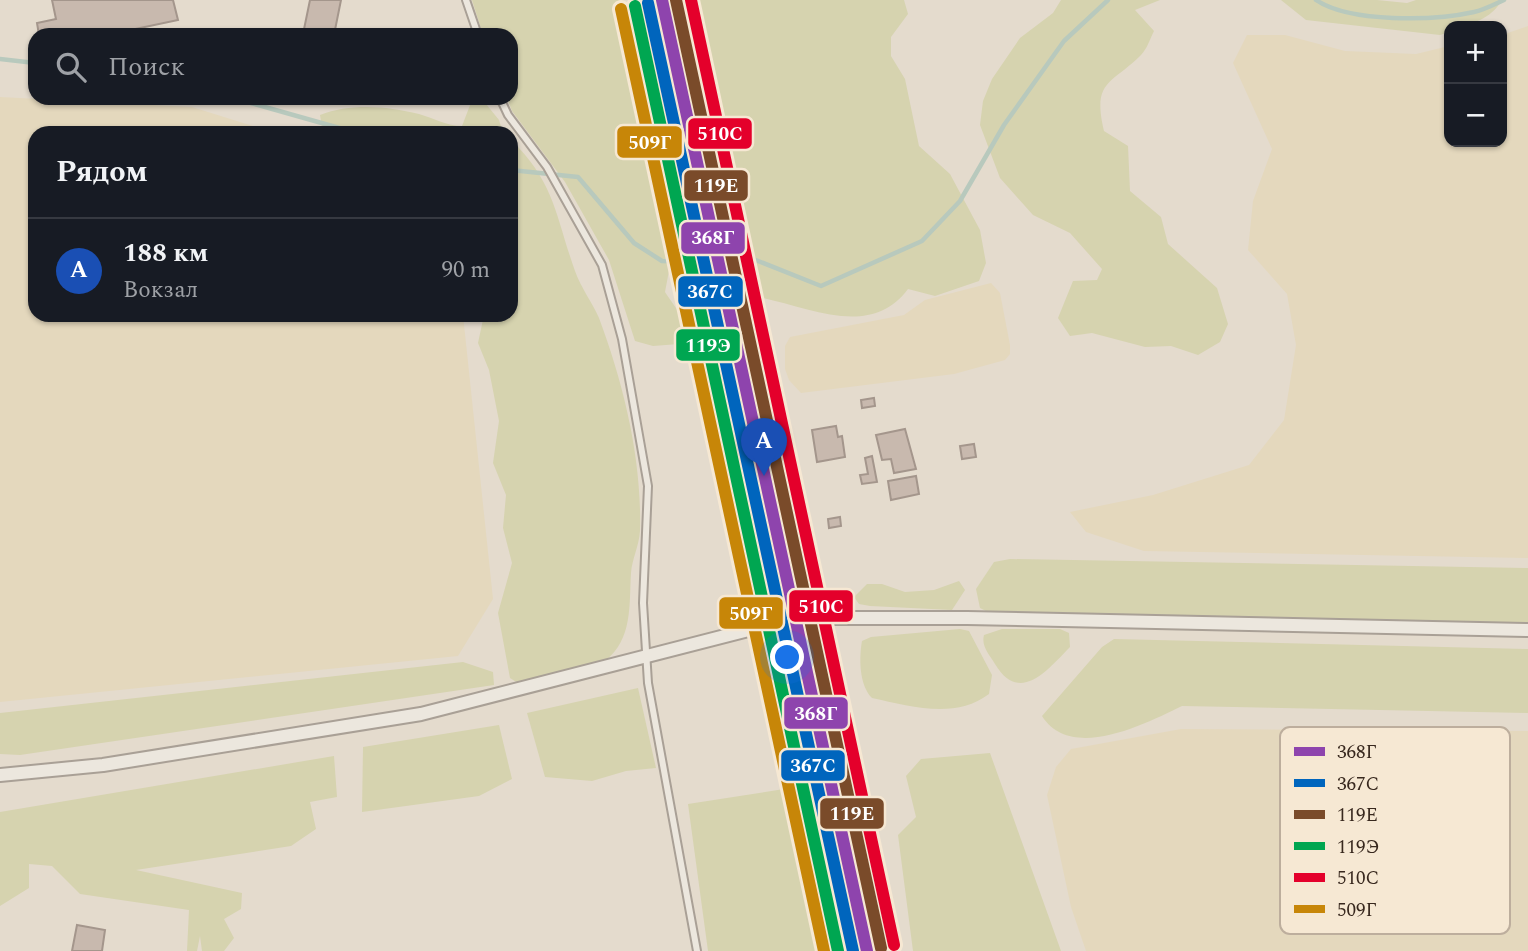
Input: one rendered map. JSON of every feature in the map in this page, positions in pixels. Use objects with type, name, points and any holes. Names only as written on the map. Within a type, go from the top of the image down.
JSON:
[{"type":"street","points":[[0,775],[103,765],[421,714],[795,618],[967,618],[1528,630]]},
{"type":"lane","points":[[466,0],[476,28]]},
{"type":"lane","points":[[504,105],[517,126]]},
{"type":"lane","points":[[518,128],[547,167],[602,265],[622,339],[648,486],[649,522],[643,603],[648,683],[698,951]]},
{"type":"shaded area","points":[[472,0],[620,0],[674,244],[665,292],[684,324],[685,331],[679,344],[653,346],[635,341],[609,260],[565,182],[510,105],[518,105],[518,28],[481,28]]},
{"type":"shaded area","points":[[686,0],[904,0],[908,14],[891,37],[891,56],[905,79],[919,146],[950,174],[980,230],[986,263],[979,281],[935,296],[908,289],[892,305],[874,314],[854,316],[833,315],[747,295],[743,280],[754,271],[751,249],[729,226],[719,202]]},
{"type":"shaded area","points":[[1061,0],[1160,0],[1135,10],[1154,31],[1141,55],[1107,85],[1100,102],[1101,114],[1104,131],[1128,146],[1130,191],[1161,217],[1168,244],[1217,288],[1228,324],[1220,342],[1198,355],[1171,346],[1145,347],[1092,333],[1070,336],[1058,318],[1073,281],[1097,280],[1102,269],[1070,233],[1033,215],[1000,178],[980,125],[983,101],[992,79],[1020,38],[1053,13]]},
{"type":"shaded area","points":[[1281,0],[1377,0],[1407,3],[1416,0],[1502,0],[1492,12],[1477,21],[1444,21],[1444,34],[1440,35],[1306,20]]},
{"type":"shaded area","points":[[1528,26],[1528,558],[1144,551],[1086,532],[1070,512],[1153,495],[1249,465],[1284,420],[1296,345],[1287,294],[1248,250],[1253,201],[1272,149],[1233,63],[1247,35],[1285,35],[1345,51],[1416,54],[1444,47],[1444,147],[1507,147],[1507,33]]},
{"type":"shaded area","points":[[0,97],[28,98],[28,105],[192,107],[253,126],[28,126],[28,322],[464,322],[493,599],[458,656],[0,702]]},
{"type":"shaded area","points":[[470,105],[487,105],[501,126],[462,126]]},
{"type":"shaded area","points":[[356,107],[381,108],[419,114],[456,126],[322,126],[320,115]]},
{"type":"shaded area","points":[[518,147],[546,186],[577,277],[599,318],[608,343],[630,423],[640,504],[640,531],[632,568],[628,621],[621,642],[605,661],[521,685],[510,678],[498,613],[512,563],[503,528],[506,495],[493,463],[499,421],[489,370],[478,343],[482,322],[518,322]]},
{"type":"shaded area","points":[[991,283],[1000,293],[1010,345],[1010,354],[1005,360],[954,374],[801,393],[789,380],[785,369],[785,346],[790,337],[904,315],[925,300]]},
{"type":"shaded area","points":[[1010,559],[1528,568],[1528,624],[990,613],[980,608],[976,589],[994,562]]},
{"type":"shaded area","points":[[959,581],[965,590],[952,610],[870,606],[859,604],[854,597],[867,584],[882,584],[905,592],[934,590]]},
{"type":"shaded area","points":[[960,629],[969,631],[992,675],[989,694],[962,707],[932,709],[872,698],[868,693],[861,671],[862,641],[871,637]]},
{"type":"shaded area","points":[[1002,629],[1060,629],[1069,633],[1070,647],[1042,674],[1023,683],[1013,682],[1004,676],[995,664],[984,643],[984,635]]},
{"type":"shaded area","points":[[1114,639],[1528,649],[1528,713],[1182,706],[1149,722],[1109,735],[1089,738],[1071,736],[1055,730],[1042,716],[1102,647]]},
{"type":"shaded area","points":[[463,662],[493,672],[494,685],[20,755],[0,754],[0,713]]},
{"type":"shaded area","points":[[638,688],[656,768],[626,771],[592,781],[545,777],[527,713]]},
{"type":"shaded area","points":[[499,725],[512,779],[479,796],[362,812],[363,747]]},
{"type":"shaded area","points":[[1181,729],[1280,730],[1280,934],[1510,934],[1510,731],[1528,731],[1528,951],[1086,951],[1071,907],[1047,795],[1056,767],[1071,749]]},
{"type":"shaded area","points":[[990,753],[1061,951],[913,951],[898,835],[916,817],[906,776],[921,759]]},
{"type":"shaded area","points":[[334,756],[337,797],[310,802],[316,829],[291,846],[136,870],[242,893],[241,909],[224,919],[234,938],[224,951],[202,951],[200,936],[197,951],[187,951],[189,910],[80,894],[52,866],[29,864],[29,888],[0,906],[0,812]]},
{"type":"shaded area","points":[[784,789],[817,951],[708,951],[688,804]]},
{"type":"building","points":[[52,0],[173,0],[178,20],[140,28],[38,28],[37,23],[56,19]]},
{"type":"building","points":[[310,0],[341,0],[335,28],[304,28]]},
{"type":"building","points":[[874,398],[875,406],[862,408],[861,400]]},
{"type":"building","points":[[836,426],[838,437],[842,436],[845,457],[817,462],[812,430]]},
{"type":"building","points":[[905,429],[916,469],[894,473],[891,459],[882,460],[876,435]]},
{"type":"building","points":[[974,444],[976,457],[962,459],[960,446]]},
{"type":"building","points":[[872,456],[877,482],[862,484],[860,475],[868,474],[865,458]]},
{"type":"building","points":[[916,476],[919,494],[891,500],[888,481]]},
{"type":"building","points":[[840,517],[841,526],[829,528],[828,519]]},
{"type":"building","points":[[885,914],[886,921],[878,922],[877,916]]},
{"type":"building","points":[[77,925],[105,930],[102,951],[72,951]]},
{"type":"waterway","points":[[738,253],[821,286],[922,241],[960,201],[1004,125],[1064,41],[1108,0]]},
{"type":"waterway","points":[[1316,0],[1349,13],[1393,18],[1457,15],[1474,12],[1504,0]]},
{"type":"waterway","points":[[0,59],[28,62]]},
{"type":"waterway","points":[[258,105],[332,126]]},
{"type":"waterway","points":[[518,171],[578,177],[634,243],[662,261],[694,262]]},
{"type":"transit line","name":"368Г","points":[[662,0],[867,951]]},
{"type":"transit line","name":"119Е","points":[[676,0],[881,948]]},
{"type":"transit line","name":"510С","points":[[691,0],[894,945]]},
{"type":"transit line","name":"367С","points":[[648,3],[853,951]]},
{"type":"transit line","name":"119Э","points":[[635,6],[838,951]]},
{"type":"transit line","name":"509Г","points":[[621,9],[824,951]]},
{"type":"place","name":"188 км","points":[[764,476]]}]
